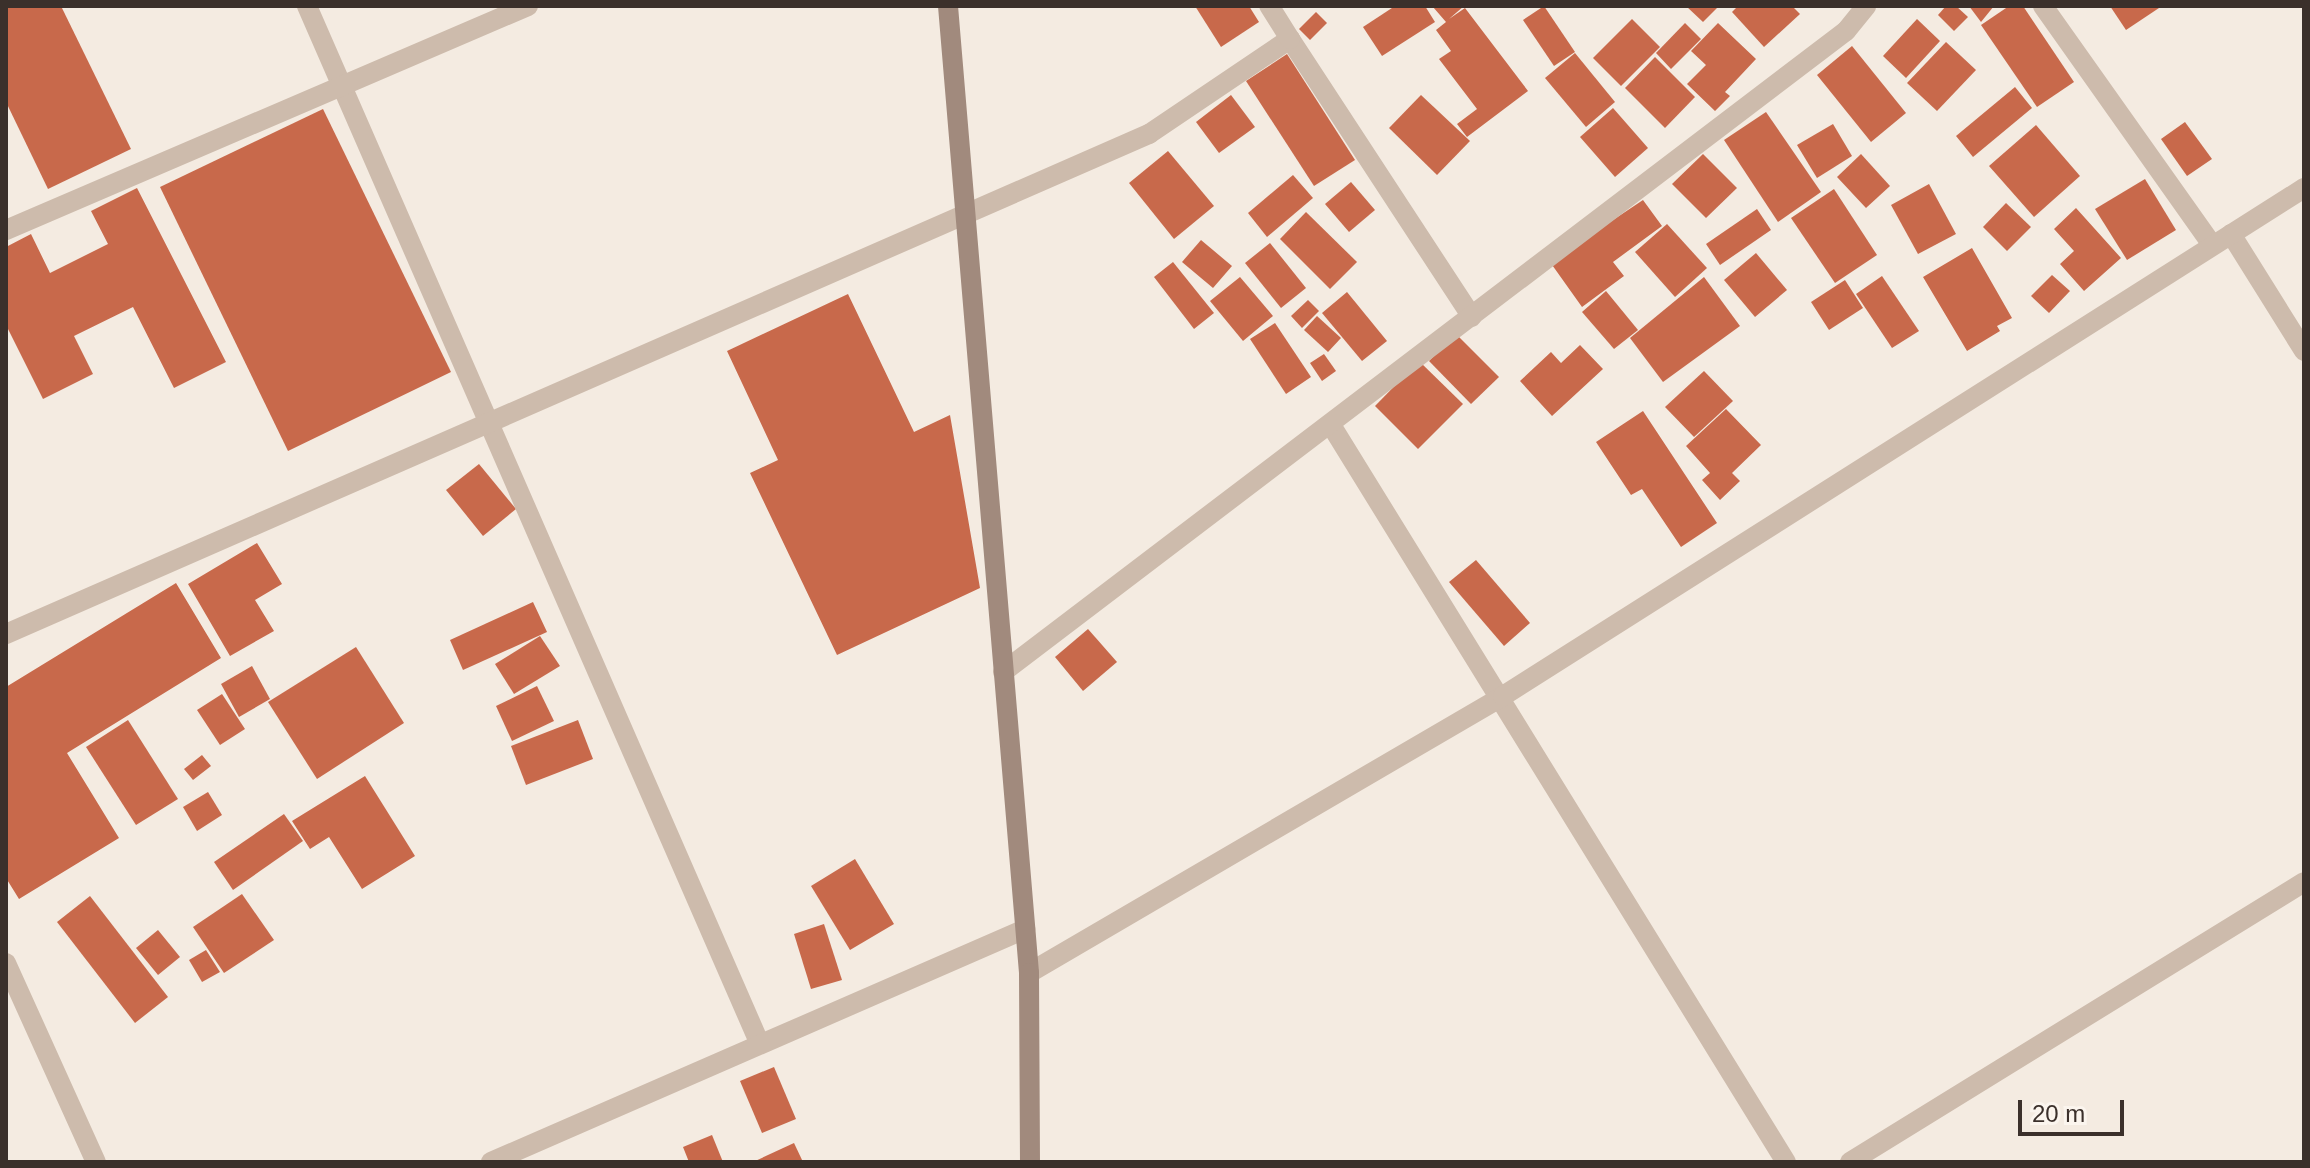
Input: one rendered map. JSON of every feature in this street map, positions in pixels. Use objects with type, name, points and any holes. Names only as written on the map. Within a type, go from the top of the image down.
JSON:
[{"type":"street","points":[[307,6],[759,1042]]},
{"type":"street","points":[[6,230],[528,6]]},
{"type":"street","points":[[948,6],[1029,973],[1030,1162]]},
{"type":"street","points":[[1269,6],[1472,317]]},
{"type":"street","points":[[1003,672],[1846,31],[1866,6]]},
{"type":"street","points":[[2043,6],[2212,245]]},
{"type":"street","points":[[6,634],[490,425],[966,212],[1149,134],[1290,39]]},
{"type":"street","points":[[1029,973],[1503,696],[2304,188]]},
{"type":"street","points":[[2231,234],[2304,351]]},
{"type":"street","points":[[1331,425],[1503,696],[1786,1162]]},
{"type":"street","points":[[1850,1162],[2304,882]]},
{"type":"street","points":[[491,1162],[759,1042],[1025,929]]},
{"type":"street","points":[[6,963],[96,1162]]},
{"type":"building","points":[[6,6],[61,6],[131,149],[48,189],[6,102]]},
{"type":"building","points":[[1195,6],[1249,6],[1259,22],[1221,47]]},
{"type":"building","points":[[1395,6],[1425,6],[1435,22],[1382,56],[1363,27]]},
{"type":"building","points":[[1464,6],[1449,19],[1465,8],[1528,91],[1467,137],[1457,124],[1477,109],[1439,59],[1451,51],[1436,30],[1446,22],[1433,7]]},
{"type":"building","points":[[1544,6],[1575,52],[1554,66],[1523,20]]},
{"type":"building","points":[[1686,6],[1719,6],[1703,22]]},
{"type":"building","points":[[1738,6],[1792,6],[1800,14],[1764,47],[1732,12]]},
{"type":"building","points":[[1946,6],[1956,6],[1968,17],[1954,31],[1938,15]]},
{"type":"building","points":[[1969,6],[1994,6],[1981,22]]},
{"type":"building","points":[[2009,6],[2023,6],[2074,82],[2037,107],[1981,25]]},
{"type":"building","points":[[2110,6],[2162,6],[2126,30]]},
{"type":"building","points":[[1316,12],[1327,23],[1310,40],[1299,29]]},
{"type":"building","points":[[1632,19],[1660,47],[1621,86],[1593,58]]},
{"type":"building","points":[[1917,19],[1940,41],[1906,78],[1883,56]]},
{"type":"building","points":[[1685,23],[1701,39],[1671,69],[1656,53]]},
{"type":"building","points":[[1718,23],[1756,59],[1725,92],[1730,96],[1715,111],[1687,84],[1706,65],[1691,51]]},
{"type":"building","points":[[1946,42],[1976,70],[1937,111],[1907,83]]},
{"type":"building","points":[[1852,46],[1906,113],[1871,142],[1817,75]]},
{"type":"building","points":[[1575,53],[1615,102],[1586,127],[1545,78]]},
{"type":"building","points":[[1287,54],[1355,160],[1314,186],[1246,81]]},
{"type":"building","points":[[1655,57],[1695,97],[1665,128],[1625,88]]},
{"type":"building","points":[[2015,87],[2032,108],[1973,157],[1956,136]]},
{"type":"building","points":[[1231,95],[1255,127],[1219,153],[1196,122]]},
{"type":"building","points":[[1421,95],[1470,141],[1437,175],[1389,128]]},
{"type":"building","points":[[1613,108],[1648,148],[1615,177],[1580,137]]},
{"type":"building","points":[[323,109],[451,372],[288,451],[160,187]]},
{"type":"building","points":[[1766,112],[1821,192],[1778,222],[1724,140]]},
{"type":"building","points":[[2185,122],[2212,159],[2187,176],[2161,139]]},
{"type":"building","points":[[1833,124],[1852,156],[1817,178],[1797,145]]},
{"type":"building","points":[[2036,125],[2080,176],[2034,217],[1989,166]]},
{"type":"building","points":[[1168,151],[1214,206],[1174,239],[1129,183]]},
{"type":"building","points":[[1703,154],[1737,188],[1706,218],[1672,184]]},
{"type":"building","points":[[1861,154],[1890,186],[1866,208],[1837,177]]},
{"type":"building","points":[[1293,175],[1313,198],[1267,237],[1248,213]]},
{"type":"building","points":[[2145,179],[2176,230],[2127,260],[2095,209]]},
{"type":"building","points":[[1351,182],[1375,210],[1349,232],[1325,204]]},
{"type":"building","points":[[1929,184],[1956,234],[1918,254],[1891,205]]},
{"type":"building","points":[[137,188],[226,362],[174,388],[133,307],[74,336],[93,374],[43,399],[6,325],[6,247],[31,234],[50,273],[108,244],[91,211]]},
{"type":"building","points":[[1834,189],[1877,255],[1835,283],[1791,218]]},
{"type":"building","points":[[1643,200],[1662,226],[1613,262],[1624,276],[1582,307],[1550,262]]},
{"type":"building","points":[[2006,203],[2031,227],[2007,251],[1983,227]]},
{"type":"building","points":[[2076,208],[2121,258],[2084,291],[2060,264],[2074,251],[2054,229]]},
{"type":"building","points":[[1757,209],[1771,230],[1720,265],[1706,244]]},
{"type":"building","points":[[1306,212],[1357,262],[1330,289],[1280,239]]},
{"type":"building","points":[[1667,224],[1707,268],[1675,297],[1635,252]]},
{"type":"building","points":[[1201,240],[1232,266],[1213,288],[1182,262]]},
{"type":"building","points":[[1270,243],[1306,288],[1281,308],[1245,263]]},
{"type":"building","points":[[1972,248],[2012,318],[1997,326],[2000,331],[1967,351],[1923,277]]},
{"type":"building","points":[[1756,253],[1787,290],[1755,317],[1724,280]]},
{"type":"building","points":[[1173,262],[1214,313],[1194,329],[1154,277]]},
{"type":"building","points":[[2052,275],[2070,291],[2049,313],[2031,296]]},
{"type":"building","points":[[1882,276],[1919,331],[1892,348],[1856,294]]},
{"type":"building","points":[[1240,277],[1273,316],[1243,341],[1210,301]]},
{"type":"building","points":[[1704,277],[1740,326],[1663,382],[1630,338]]},
{"type":"building","points":[[1845,280],[1863,308],[1829,330],[1811,302]]},
{"type":"building","points":[[1606,291],[1638,330],[1614,349],[1582,312]]},
{"type":"building","points":[[1347,292],[1387,341],[1362,361],[1322,313]]},
{"type":"building","points":[[848,294],[914,432],[950,415],[980,588],[837,655],[750,473],[778,460],[727,351]]},
{"type":"building","points":[[1308,300],[1319,311],[1302,328],[1291,316]]},
{"type":"building","points":[[1317,316],[1341,338],[1328,352],[1304,330]]},
{"type":"building","points":[[1275,323],[1311,377],[1286,394],[1250,339]]},
{"type":"building","points":[[1456,334],[1499,377],[1471,404],[1429,361]]},
{"type":"building","points":[[1580,345],[1603,369],[1552,416],[1520,381],[1551,352],[1561,363]]},
{"type":"building","points":[[1324,354],[1336,371],[1322,381],[1310,363]]},
{"type":"building","points":[[1419,361],[1463,404],[1418,449],[1375,406]]},
{"type":"building","points":[[1704,371],[1733,401],[1694,437],[1665,407]]},
{"type":"building","points":[[1726,409],[1761,445],[1732,473],[1740,481],[1720,500],[1702,480],[1710,473],[1686,446]]},
{"type":"building","points":[[1643,411],[1717,523],[1681,547],[1642,489],[1631,495],[1596,442]]},
{"type":"building","points":[[479,464],[516,509],[483,536],[446,490]]},
{"type":"building","points":[[257,543],[282,584],[255,600],[274,631],[230,656],[188,584]]},
{"type":"building","points":[[1476,560],[1530,623],[1504,646],[1449,582]]},
{"type":"building","points":[[176,583],[221,658],[67,753],[119,838],[19,899],[6,878],[6,687]]},
{"type":"building","points":[[533,602],[547,632],[463,670],[450,640]]},
{"type":"building","points":[[1088,629],[1117,662],[1083,691],[1055,657]]},
{"type":"building","points":[[540,636],[560,666],[514,694],[495,664]]},
{"type":"building","points":[[356,647],[404,723],[317,779],[268,702]]},
{"type":"building","points":[[252,666],[270,699],[239,717],[221,684]]},
{"type":"building","points":[[537,686],[554,721],[512,741],[496,706]]},
{"type":"building","points":[[222,694],[245,729],[220,745],[197,710]]},
{"type":"building","points":[[128,720],[178,799],[136,825],[86,747]]},
{"type":"building","points":[[578,720],[593,759],[526,785],[511,746]]},
{"type":"building","points":[[202,755],[211,766],[193,780],[184,769]]},
{"type":"building","points":[[365,776],[415,856],[362,889],[329,837],[310,849],[292,821]]},
{"type":"building","points":[[208,792],[222,815],[197,831],[183,807]]},
{"type":"building","points":[[284,814],[303,841],[233,890],[214,862]]},
{"type":"building","points":[[855,859],[894,924],[850,950],[811,886]]},
{"type":"building","points":[[242,894],[274,940],[224,973],[193,927]]},
{"type":"building","points":[[90,896],[168,997],[135,1023],[57,922]]},
{"type":"building","points":[[824,924],[842,980],[811,989],[794,934]]},
{"type":"building","points":[[158,930],[180,957],[158,975],[136,948]]},
{"type":"building","points":[[206,950],[220,972],[202,982],[189,960]]},
{"type":"building","points":[[774,1067],[796,1119],[762,1133],[740,1081]]},
{"type":"building","points":[[712,1135],[723,1162],[689,1162],[683,1147]]},
{"type":"building","points":[[794,1143],[803,1162],[753,1162]]}]
